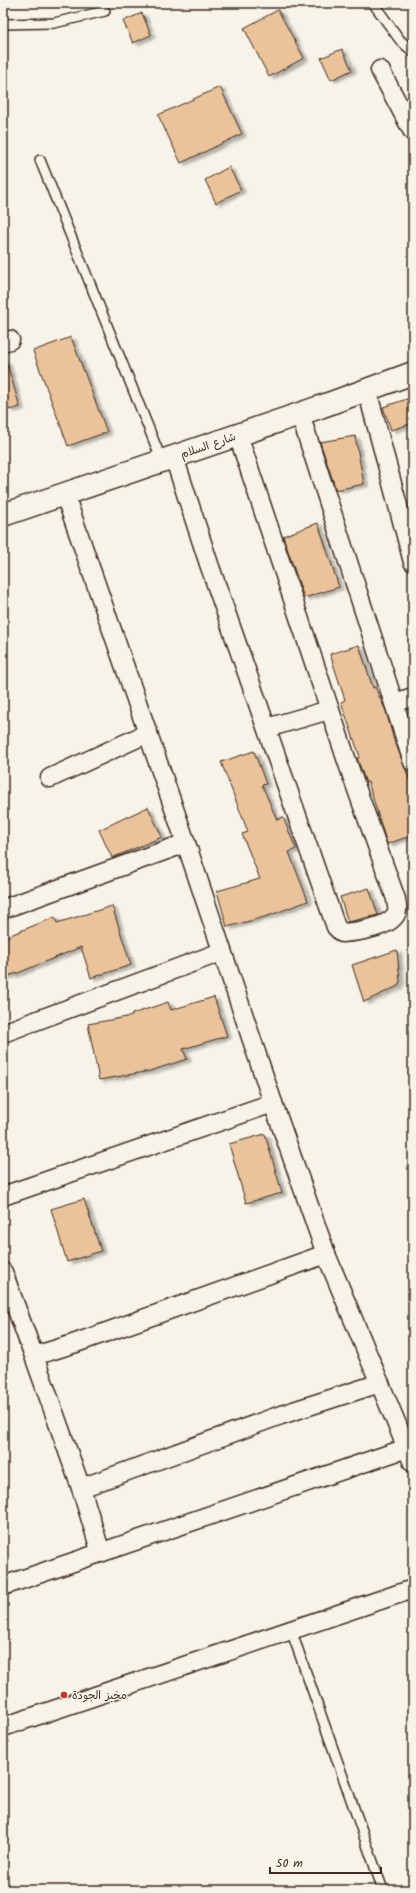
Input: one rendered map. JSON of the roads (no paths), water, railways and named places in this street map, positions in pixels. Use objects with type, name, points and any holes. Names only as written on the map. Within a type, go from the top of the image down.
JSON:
[{"type":"main road","name":"شارع السلام","points":[[3,515],[300,414],[413,373]]},
{"type":"street","points":[[380,70],[413,132]]},
{"type":"street","points":[[367,390],[413,562]]},
{"type":"street","points":[[300,414],[413,762]]},
{"type":"street","points":[[168,459],[209,564],[336,927],[342,933],[384,925],[392,920],[398,911],[396,899],[329,710],[238,435]]},
{"type":"street","points":[[3,1586],[101,1553],[410,1456],[326,1254],[221,952],[148,732],[65,495]]},
{"type":"street","points":[[394,703],[413,697]]},
{"type":"street","points":[[267,728],[329,710]]},
{"type":"street","points":[[50,778],[148,732]]},
{"type":"street","points":[[3,909],[186,843]]},
{"type":"street","points":[[3,1033],[221,952]]},
{"type":"street","points":[[3,1196],[273,1103]]},
{"type":"street","points":[[34,1356],[81,1342],[326,1254]]},
{"type":"street","points":[[3,1272],[81,1488],[101,1553]]},
{"type":"street","points":[[81,1488],[280,1415],[380,1383]]},
{"type":"street","points":[[3,1727],[413,1589]]},
{"type":"lane","points":[[373,3],[400,40],[413,52]]},
{"type":"lane","points":[[3,24],[54,23],[105,11]]},
{"type":"lane","points":[[40,160],[168,459]]},
{"type":"lane","points":[[291,1630],[383,1890]]},
{"type":"place","name":"مخبز الجودة","points":[[64,1695]]}]
